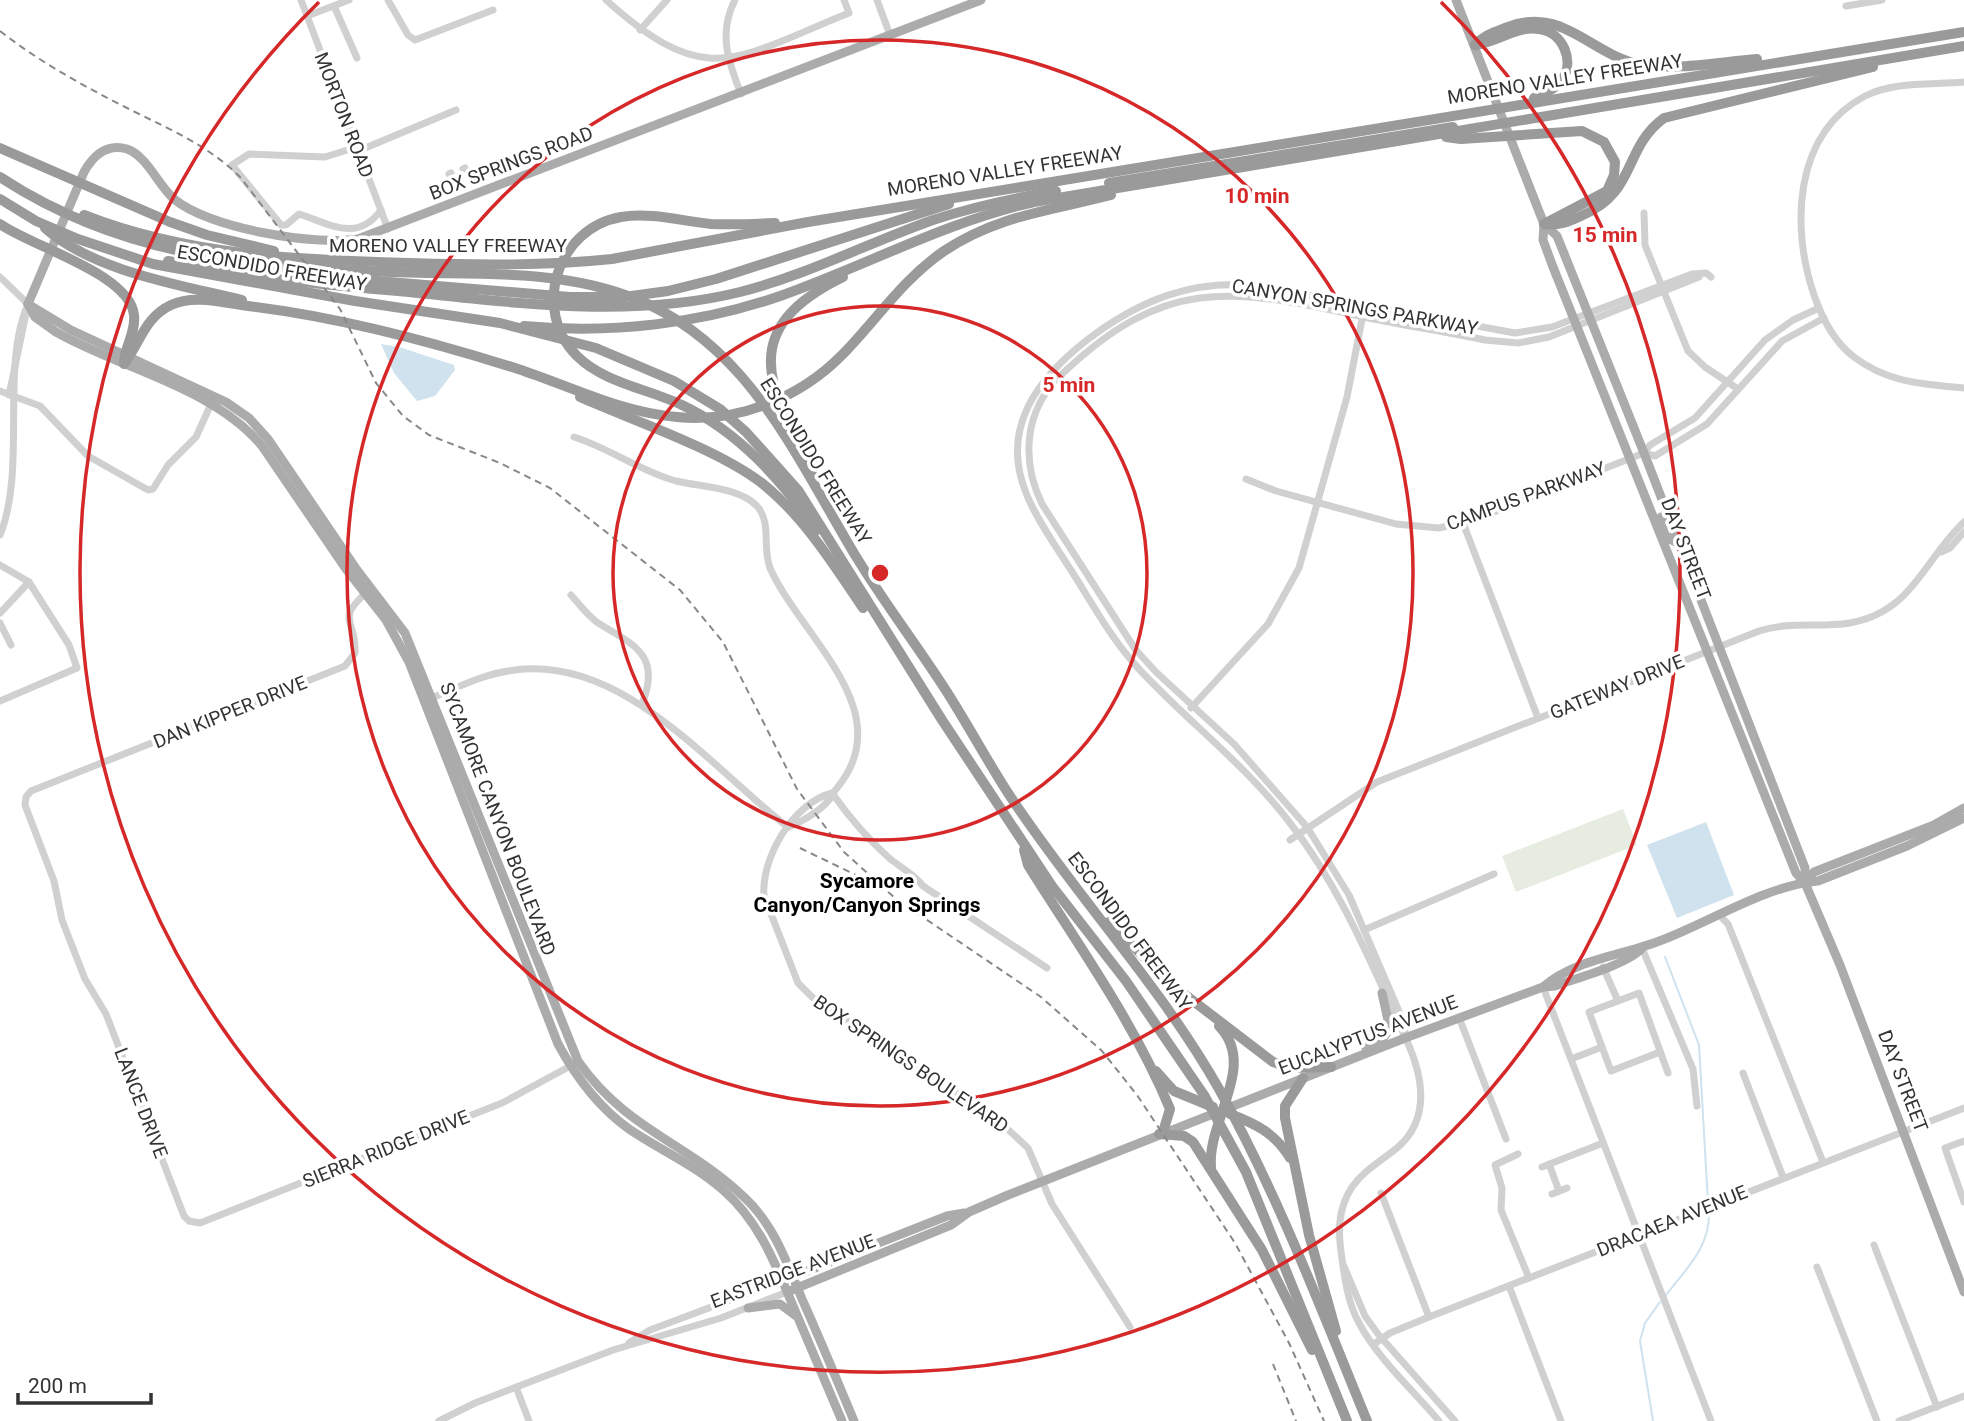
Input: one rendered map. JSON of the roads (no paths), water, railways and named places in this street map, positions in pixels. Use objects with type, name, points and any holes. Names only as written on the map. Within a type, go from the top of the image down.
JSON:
[{"type":"highway","points":[[1475,45],[1483,37],[1519,23],[1538,20],[1555,24],[1619,57],[1652,66],[1785,57],[1855,48]]},
{"type":"highway","points":[[1475,45],[1530,28],[1552,33],[1563,45],[1567,67],[1560,83],[1546,93],[1513,105]]},
{"type":"highway","name":"MORENO VALLEY FREEWAY","points":[[281,255],[323,261],[574,263],[612,259],[808,222],[1964,32]]},
{"type":"highway","points":[[1544,224],[1559,226],[1592,212],[1612,198],[1622,185],[1644,137],[1656,124],[1673,114],[1959,47]]},
{"type":"highway","name":"MORENO VALLEY FREEWAY","points":[[500,323],[560,328],[646,325],[702,317],[781,295],[955,225],[1001,210],[1061,197],[1439,136],[1461,139],[1521,119],[1959,47]]},
{"type":"highway","points":[[336,278],[603,308],[688,302],[789,278],[932,221],[999,202],[1490,128],[1524,135],[1588,132],[1604,142],[1615,162],[1614,175],[1607,191],[1593,201],[1555,216],[1544,224]]},
{"type":"highway","points":[[0,148],[79,186],[135,208],[207,235],[281,255]]},
{"type":"highway","name":"ESCONDIDO FREEWAY","points":[[0,177],[53,207],[113,234],[165,249],[336,278],[545,276],[600,287],[663,312],[690,329],[743,378],[780,430],[860,562],[1057,864],[1182,1030],[1216,1084],[1260,1166],[1367,1421]]},
{"type":"highway","points":[[126,358],[150,320],[176,303],[200,300],[320,316],[373,328],[520,370],[624,406],[664,416],[702,418],[731,414],[760,407],[796,390],[835,361],[913,276],[953,246],[987,227],[1023,214],[1109,196],[1134,186]]},
{"type":"highway","points":[[106,250],[128,251],[236,274],[306,282],[336,278],[570,297],[624,297],[668,291],[716,279],[906,216],[993,191]]},
{"type":"highway","points":[[24,192],[82,225],[146,248],[212,263],[293,271]]},
{"type":"highway","name":"ESCONDIDO FREEWAY","points":[[0,199],[36,221],[106,250],[191,273],[500,323],[619,356],[674,380],[720,410],[759,444],[786,474],[942,720],[1052,886],[1161,1029],[1204,1095],[1245,1171],[1347,1421]]},
{"type":"highway","points":[[53,207],[173,242],[281,255]]},
{"type":"highway","points":[[808,222],[727,224],[627,216],[599,224],[574,243],[557,272],[553,306],[564,338],[582,361],[603,374],[684,406],[716,425],[750,451],[791,495],[858,587]]},
{"type":"highway","points":[[36,221],[61,242],[135,272],[292,312]]},
{"type":"highway","points":[[0,224],[26,240],[110,281],[125,293],[134,317],[126,358]]},
{"type":"highway","points":[[860,562],[779,407],[770,362],[779,329],[794,307],[876,257]]},
{"type":"highway","points":[[520,370],[718,458],[761,483],[796,516],[942,720]]},
{"type":"highway","points":[[1023,843],[1028,865],[1116,1004],[1145,1056],[1170,1109],[1164,1131],[1193,1142],[1211,1167],[1262,1250],[1347,1421]]},
{"type":"highway","points":[[1057,864],[1135,950],[1204,1010],[1280,1066],[1331,1067]]},
{"type":"highway","points":[[1204,1010],[1223,1030],[1233,1051],[1234,1073],[1209,1151],[1211,1167]]},
{"type":"highway","points":[[1145,1056],[1174,1091],[1247,1121],[1276,1138],[1293,1164]]},
{"type":"highway","points":[[1303,1078],[1285,1106],[1293,1164],[1342,1358]]},
{"type":"main road","name":"BOX SPRINGS ROAD","points":[[79,186],[95,155],[113,148],[128,149],[139,157],[172,197],[187,209],[217,222],[312,239],[354,240],[981,0]]},
{"type":"main road","name":"DAY STREET","points":[[1456,0],[1544,224],[1543,240],[1796,873],[1805,883],[1840,965],[1964,1292]]},
{"type":"main road","points":[[28,304],[79,186]]},
{"type":"main road","name":"DAY STREET","points":[[1544,224],[1557,236],[1644,453],[1805,868],[1805,883]]},
{"type":"main road","name":"SYCAMORE CANYON BOULEVARD","points":[[28,304],[71,330],[211,404],[249,430],[346,569],[369,590]]},
{"type":"main road","name":"SYCAMORE CANYON BOULEVARD","points":[[126,358],[215,396],[256,425],[357,570],[397,638],[428,699],[554,1034],[593,1096],[613,1116],[724,1190],[744,1210],[788,1279],[798,1288],[854,1421]]},
{"type":"main road","points":[[1648,499],[1660,515],[1670,539],[1679,544]]},
{"type":"main road","points":[[1728,702],[1735,707],[1745,725],[1749,726]]},
{"type":"main road","points":[[1755,769],[1772,797],[1777,797]]},
{"type":"main road","name":"EUCALYPTUS AVENUE","points":[[1805,883],[1814,872],[1934,825],[1964,808]]},
{"type":"main road","points":[[1770,809],[1776,809],[1782,823],[1790,831]]},
{"type":"main road","name":"EUCALYPTUS AVENUE","points":[[1543,987],[1553,979],[1632,947],[1642,948],[1805,883],[1818,881],[1895,851],[1964,818]]},
{"type":"main road","points":[[1895,851],[1903,842],[1923,834],[1934,825]]},
{"type":"main road","points":[[1847,870],[1883,851],[1886,845]]},
{"type":"main road","name":"EUCALYPTUS AVENUE","points":[[1205,1116],[1405,1038],[1637,955],[1642,948]]},
{"type":"main road","points":[[1343,1062],[1384,1037],[1390,1029],[1382,993]]},
{"type":"main road","name":"SYCAMORE CANYON BOULEVARD","points":[[574,1064],[620,1110],[730,1184],[762,1216],[788,1279],[788,1292],[842,1421]]},
{"type":"main road","name":"EASTRIDGE AVENUE","points":[[788,1279],[947,1216],[969,1212],[1205,1116]]},
{"type":"main road","points":[[673,1156],[690,1160],[695,1158]]},
{"type":"main road","name":"EASTRIDGE AVENUE","points":[[788,1292],[951,1225],[969,1212]]},
{"type":"main road","points":[[748,1308],[780,1304],[798,1317]]},
{"type":"street","name":"MORTON ROAD","points":[[301,0],[388,229]]},
{"type":"street","points":[[307,16],[349,0]]},
{"type":"street","points":[[388,0],[408,35],[415,40],[493,10]]},
{"type":"street","points":[[606,0],[640,30],[682,54],[705,60],[728,60],[849,13],[844,0]]},
{"type":"street","points":[[640,30],[667,0]]},
{"type":"street","points":[[735,0],[725,25],[728,60],[741,94]]},
{"type":"street","points":[[877,0],[890,35]]},
{"type":"street","points":[[1846,6],[1880,0]]},
{"type":"street","points":[[334,6],[356,58]]},
{"type":"street","points":[[1964,82],[1899,86],[1876,91],[1848,107],[1823,134],[1807,171],[1799,223],[1804,265],[1819,308],[1847,351],[1881,375],[1903,382],[1964,388]]},
{"type":"street","points":[[381,210],[369,226],[356,229],[345,229],[299,214],[286,225],[281,225],[232,165],[249,154],[325,157],[357,149],[456,110]]},
{"type":"street","points":[[1644,213],[1645,244],[1688,351],[1738,389]]},
{"type":"street","points":[[1706,273],[1711,276],[1692,279],[1663,290],[1692,274],[1706,273]]},
{"type":"street","name":"SYCAMORE CANYON BOULEVARD","points":[[0,277],[28,304]]},
{"type":"street","name":"CANYON SPRINGS PARKWAY","points":[[1405,1038],[1382,993],[1357,933],[1329,881],[1298,834],[1243,767],[1128,656],[1033,508],[1022,481],[1019,445],[1026,407],[1054,367],[1112,321],[1139,305],[1174,292],[1218,284],[1244,284],[1502,332],[1534,331],[1576,322],[1663,290]]},
{"type":"street","name":"CANYON SPRINGS PARKWAY","points":[[1193,706],[1135,649],[1042,504],[1032,479],[1028,452],[1031,425],[1041,400],[1069,368],[1120,328],[1147,313],[1180,301],[1211,295],[1251,295],[1510,343],[1549,337],[1576,322]]},
{"type":"street","points":[[0,535],[7,503],[9,357],[18,324],[28,304]]},
{"type":"street","points":[[1186,713],[1281,605],[1299,568],[1347,397],[1365,307]]},
{"type":"street","name":"CAMPUS PARKWAY","points":[[1246,478],[1319,503],[1408,526],[1438,528],[1463,523],[1644,453],[1650,445],[1695,418],[1769,337],[1819,308]]},
{"type":"street","name":"CAMPUS PARKWAY","points":[[1644,453],[1655,456],[1691,436],[1720,411],[1782,341],[1824,318]]},
{"type":"street","points":[[0,391],[33,402],[88,456],[148,490],[153,489],[167,465],[196,437],[211,404]]},
{"type":"street","points":[[0,398],[9,395]]},
{"type":"street","points":[[428,699],[493,674],[534,668],[588,680],[642,704],[674,727],[788,827],[829,801],[847,775],[857,752],[859,729],[856,711],[850,695],[771,568],[765,525],[758,507],[743,496],[674,480],[596,444],[574,437]]},
{"type":"street","name":"GATEWAY DRIVE","points":[[1290,840],[1377,782],[1707,651],[1775,626],[1849,623],[1880,613],[1908,593],[1941,552],[1944,543],[1964,522]]},
{"type":"street","points":[[1463,523],[1538,718]]},
{"type":"street","name":"GATEWAY DRIVE","points":[[1941,552],[1950,548],[1964,532]]},
{"type":"street","points":[[0,565],[29,582],[69,645],[77,668],[0,701]]},
{"type":"street","points":[[0,613],[29,582]]},
{"type":"street","name":"DAN KIPPER DRIVE","points":[[28,793],[345,666],[355,653],[348,622],[349,612],[369,590]]},
{"type":"street","points":[[571,595],[595,621],[628,639],[645,657],[648,679],[642,704]]},
{"type":"street","points":[[0,623],[11,645]]},
{"type":"street","points":[[1193,706],[1273,785],[1307,827],[1349,895],[1366,929],[1404,1023],[1405,1038],[1421,1085],[1419,1115],[1400,1145],[1362,1175],[1346,1197],[1338,1231],[1343,1264],[1365,1316],[1455,1421]]},
{"type":"street","name":"LANCE DRIVE","points":[[28,793],[25,805],[54,881],[62,920],[88,986],[106,1014],[184,1216],[189,1222]]},
{"type":"street","points":[[832,793],[860,830],[890,859],[918,878],[923,886],[1047,968]]},
{"type":"street","name":"BOX SPRINGS BOULEVARD","points":[[788,827],[766,864],[763,883],[764,896],[798,983],[817,1001],[1010,1129],[1028,1148],[1052,1204],[1130,1327]]},
{"type":"street","points":[[1357,933],[1494,874]]},
{"type":"street","points":[[1720,916],[1728,924],[1824,1162]]},
{"type":"street","points":[[1642,948],[1693,1069],[1697,1106]]},
{"type":"street","points":[[1603,967],[1618,1001]]},
{"type":"street","points":[[1543,987],[1710,1421]]},
{"type":"street","points":[[1660,1052],[1611,1071],[1589,1012],[1639,993],[1668,1073]]},
{"type":"street","points":[[1460,1020],[1506,1139]]},
{"type":"street","points":[[1571,1059],[1602,1047]]},
{"type":"street","name":"SIERRA RIDGE DRIVE","points":[[189,1222],[200,1223],[502,1103],[574,1064]]},
{"type":"street","points":[[1743,1073],[1783,1177]]},
{"type":"street","name":"DRACAEA AVENUE","points":[[1374,1344],[1429,1317],[1964,1108]]},
{"type":"street","points":[[1964,1141],[1945,1148],[1964,1202]]},
{"type":"street","points":[[1560,1191],[1546,1166],[1604,1143]]},
{"type":"street","points":[[1518,1154],[1495,1165],[1502,1188],[1501,1210],[1529,1278]]},
{"type":"street","points":[[1381,1193],[1429,1317]]},
{"type":"street","points":[[1874,1245],[1937,1407]]},
{"type":"street","points":[[1343,1264],[1342,1271],[1355,1316],[1374,1344],[1439,1421]]},
{"type":"street","points":[[1817,1267],[1877,1421]]},
{"type":"street","name":"EASTRIDGE AVENUE","points":[[622,1347],[650,1330],[788,1279]]},
{"type":"street","points":[[1509,1286],[1562,1421]]},
{"type":"street","name":"EASTRIDGE AVENUE","points":[[439,1421],[516,1387],[622,1347],[653,1340],[788,1292]]},
{"type":"street","points":[[516,1387],[529,1421]]},
{"type":"street","points":[[1899,1421],[1964,1396]]},
{"type":"water","points":[[381,344],[454,365],[455,370],[435,396],[417,401],[394,373]]},
{"type":"water","points":[[1706,822],[1734,895],[1677,918],[1647,845]]},
{"type":"waterway","points":[[1665,957],[1699,1045],[1708,1203]]},
{"type":"waterway","points":[[1666,1295],[1701,1247],[1706,1236],[1709,1212]]},
{"type":"waterway","points":[[1653,1421],[1640,1341],[1645,1323],[1660,1302]]},
{"type":"railway","points":[[0,31],[65,74],[203,148],[241,178],[340,309],[376,383],[403,416],[429,435],[500,463],[550,488],[680,590],[723,642],[797,789],[844,852],[896,899],[1041,997],[1102,1051],[1137,1095],[1235,1243],[1289,1343],[1324,1421]]},
{"type":"railway","points":[[800,848],[862,878]]},
{"type":"railway","points":[[1273,1364],[1296,1421]]},
{"type":"district","name":"Sycamore Canyon/Canyon Springs","points":[[867,893]]}]
